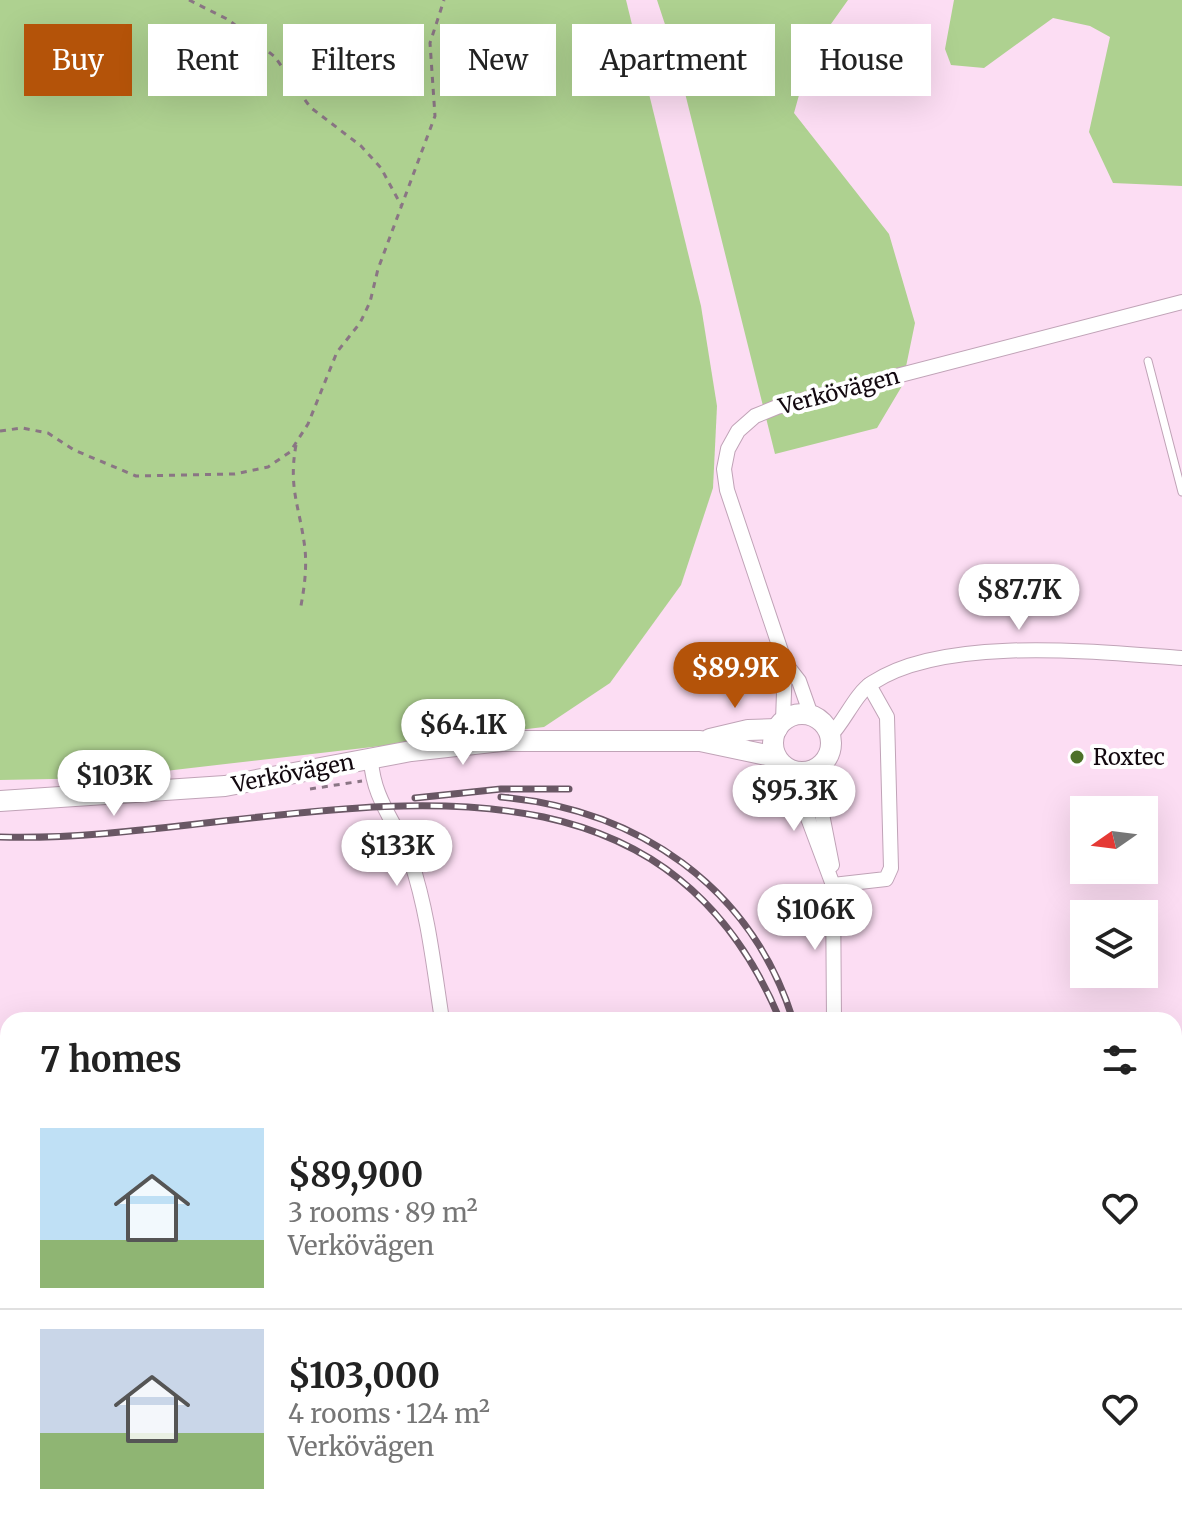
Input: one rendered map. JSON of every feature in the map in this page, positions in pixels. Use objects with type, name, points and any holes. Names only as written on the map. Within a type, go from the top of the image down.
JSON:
[{"type":"main road","points":[[700,741],[780,725],[796,715],[811,715]]},
{"type":"main road","name":"Verkövägen","points":[[811,715],[823,723],[830,736]]},
{"type":"main road","name":"Verkövägen","points":[[780,725],[773,743],[783,763]]},
{"type":"main road","points":[[818,768],[829,754],[830,736]]},
{"type":"main road","name":"Verkövägen","points":[[0,801],[225,786],[371,758],[501,741],[700,741],[783,763],[804,772],[818,768]]},
{"type":"street","name":"Verkövägen","points":[[811,715],[799,681],[785,663],[725,480],[728,449],[746,423],[777,407],[1182,302]]},
{"type":"street","points":[[830,736],[869,685],[907,667],[973,653],[1101,652],[1182,658]]},
{"type":"street","name":"Verkövägen","points":[[780,725],[785,663]]},
{"type":"street","points":[[818,768],[833,885],[886,879],[891,868],[887,717],[869,685]]},
{"type":"street","points":[[371,758],[372,780],[410,861],[429,940],[441,1012]]},
{"type":"street","name":"Verkövägen","points":[[783,763],[833,885],[834,1012]]},
{"type":"lane","points":[[1148,361],[1182,492]]},
{"type":"path","points":[[189,0],[229,20],[275,57],[310,107],[361,146],[381,168],[401,206]]},
{"type":"path","points":[[0,431],[22,428],[48,433],[74,450],[136,476],[235,474],[268,467],[290,452],[308,424],[337,352],[360,323],[370,302],[401,206],[435,116],[430,43],[437,12],[444,0]]},
{"type":"path","points":[[297,441],[291,475],[305,548],[306,580],[300,611]]},
{"type":"green space","points":[[0,0],[626,0],[632,24],[572,24],[572,96],[650,96],[701,306],[717,406],[713,488],[681,585],[610,683],[544,727],[105,778],[0,780]]},
{"type":"green space","points":[[657,0],[848,0],[831,24],[791,24],[791,96],[799,96],[794,113],[889,234],[915,323],[902,386],[877,428],[775,454],[686,96],[775,96],[775,24],[665,24]]},
{"type":"green space","points":[[954,0],[1182,0],[1182,186],[1113,183],[1089,132],[1110,37],[1090,26],[1053,18],[984,68],[951,65],[945,49]]},
{"type":"railway","points":[[415,798],[501,789],[569,789]]},
{"type":"railway","points":[[501,797],[551,805],[598,818],[642,838],[682,863],[718,894],[749,930],[774,972],[790,1012]]},
{"type":"railway","points":[[0,837],[105,833],[329,810],[439,806],[543,817],[637,851],[718,916],[775,1012]]},
{"type":"place","name":"Roxtec","points":[[1077,757]]}]
